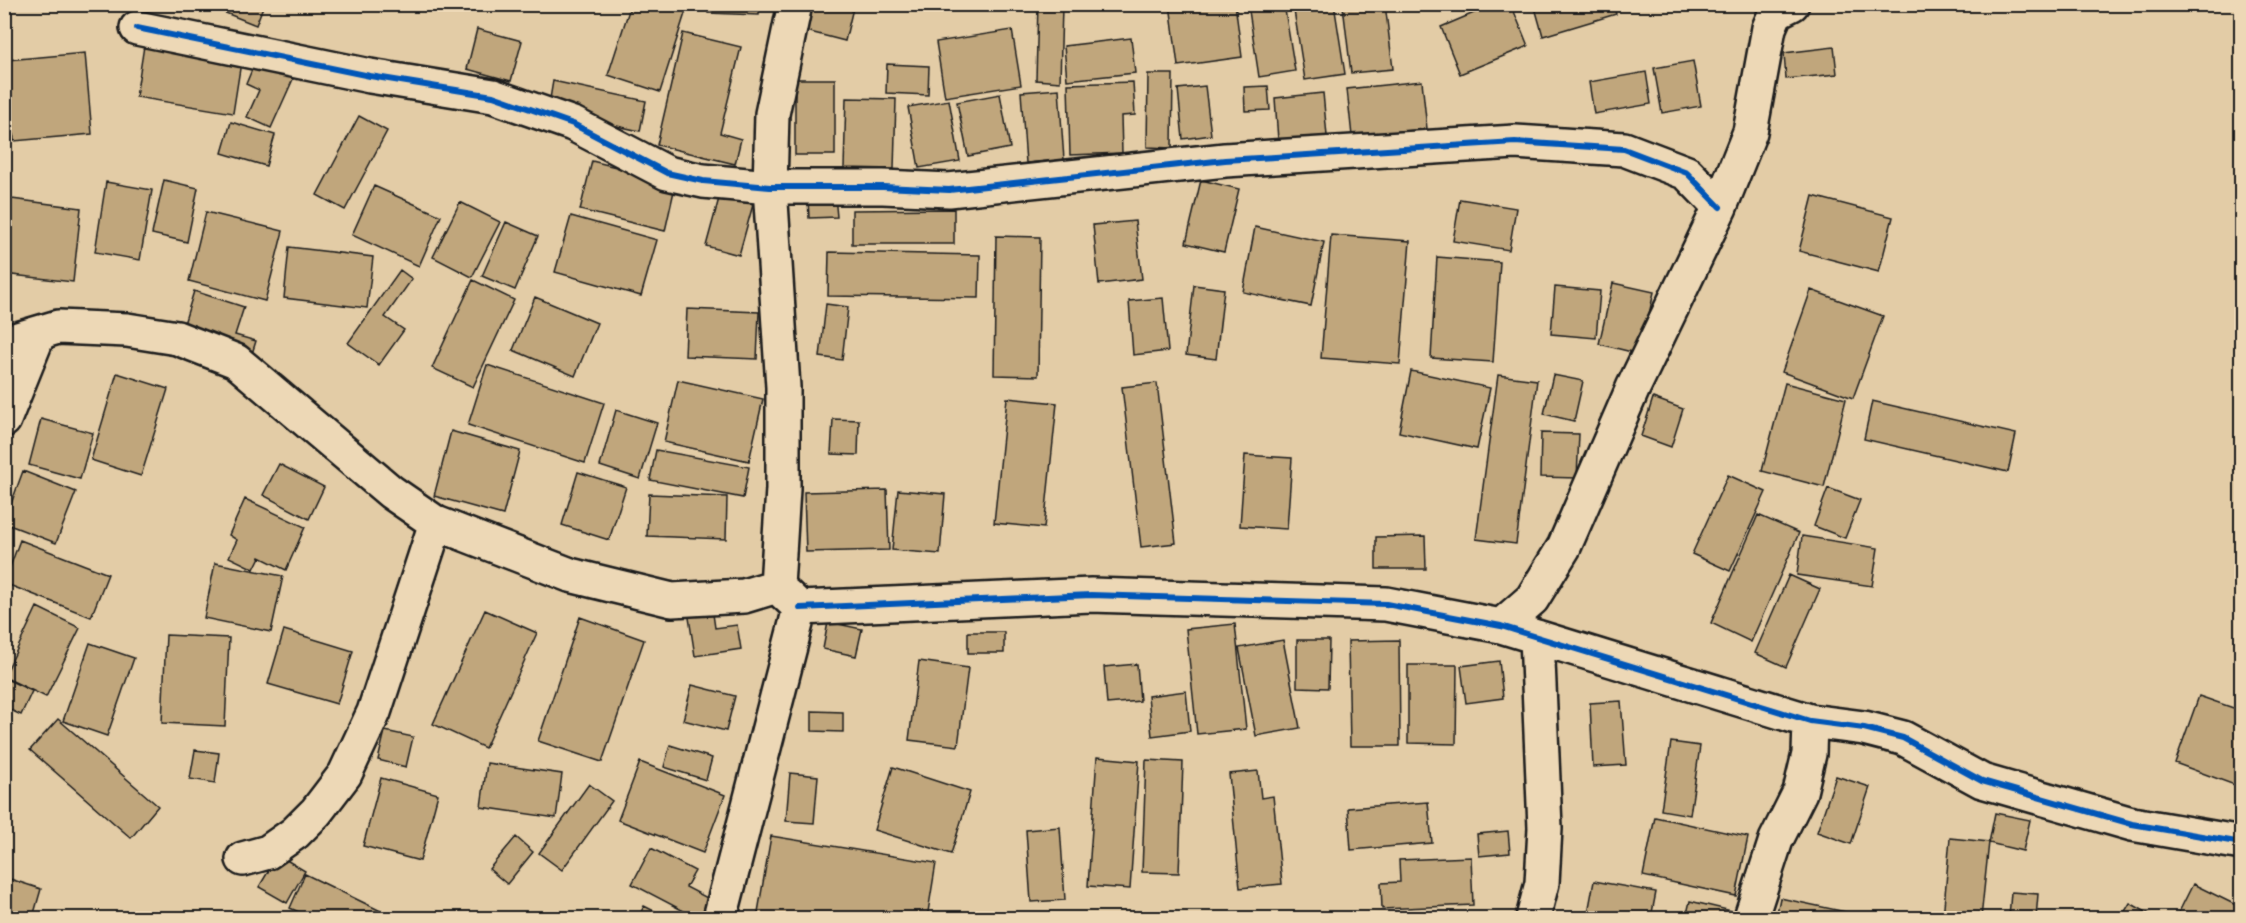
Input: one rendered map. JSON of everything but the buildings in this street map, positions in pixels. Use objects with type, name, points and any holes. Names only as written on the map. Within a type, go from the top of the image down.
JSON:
[{"type":"street","points":[[720,918],[788,597],[783,489],[783,387],[770,187],[772,114],[795,4]]},
{"type":"street","points":[[1502,626],[1532,599],[1564,547],[1633,388],[1720,207],[1750,132],[1769,28],[1776,12],[1792,4]]},
{"type":"street","points":[[137,28],[370,76],[493,96],[573,124],[667,173],[703,181],[770,187],[883,187],[949,190],[1225,160],[1515,142],[1624,149],[1687,173],[1720,207]]},
{"type":"street","points":[[4,343],[58,327],[128,330],[177,338],[236,362],[391,492],[436,523],[570,575],[672,600],[744,596],[1091,595],[1386,604],[1502,626],[1810,721],[1864,728],[1903,738],[1982,781],[2132,824],[2241,843]]},
{"type":"street","points":[[4,420],[39,333]]},
{"type":"street","points":[[243,859],[268,852],[295,833],[316,812],[345,774],[374,712],[436,523]]},
{"type":"street","points":[[1533,918],[1542,883],[1545,828],[1537,637]]},
{"type":"street","points":[[1752,914],[1776,840],[1800,792],[1809,754],[1810,721]]},
{"type":"cycle path","points":[[137,28],[370,76],[493,96],[573,124],[667,173],[703,181],[770,187],[883,187],[949,190],[1225,160],[1515,142],[1624,149],[1687,173],[1720,207]]},
{"type":"cycle path","points":[[800,608],[1091,595],[1386,604],[1501,626],[1810,721],[1864,728],[1903,738],[1982,781],[2132,824],[2242,843]]}]
